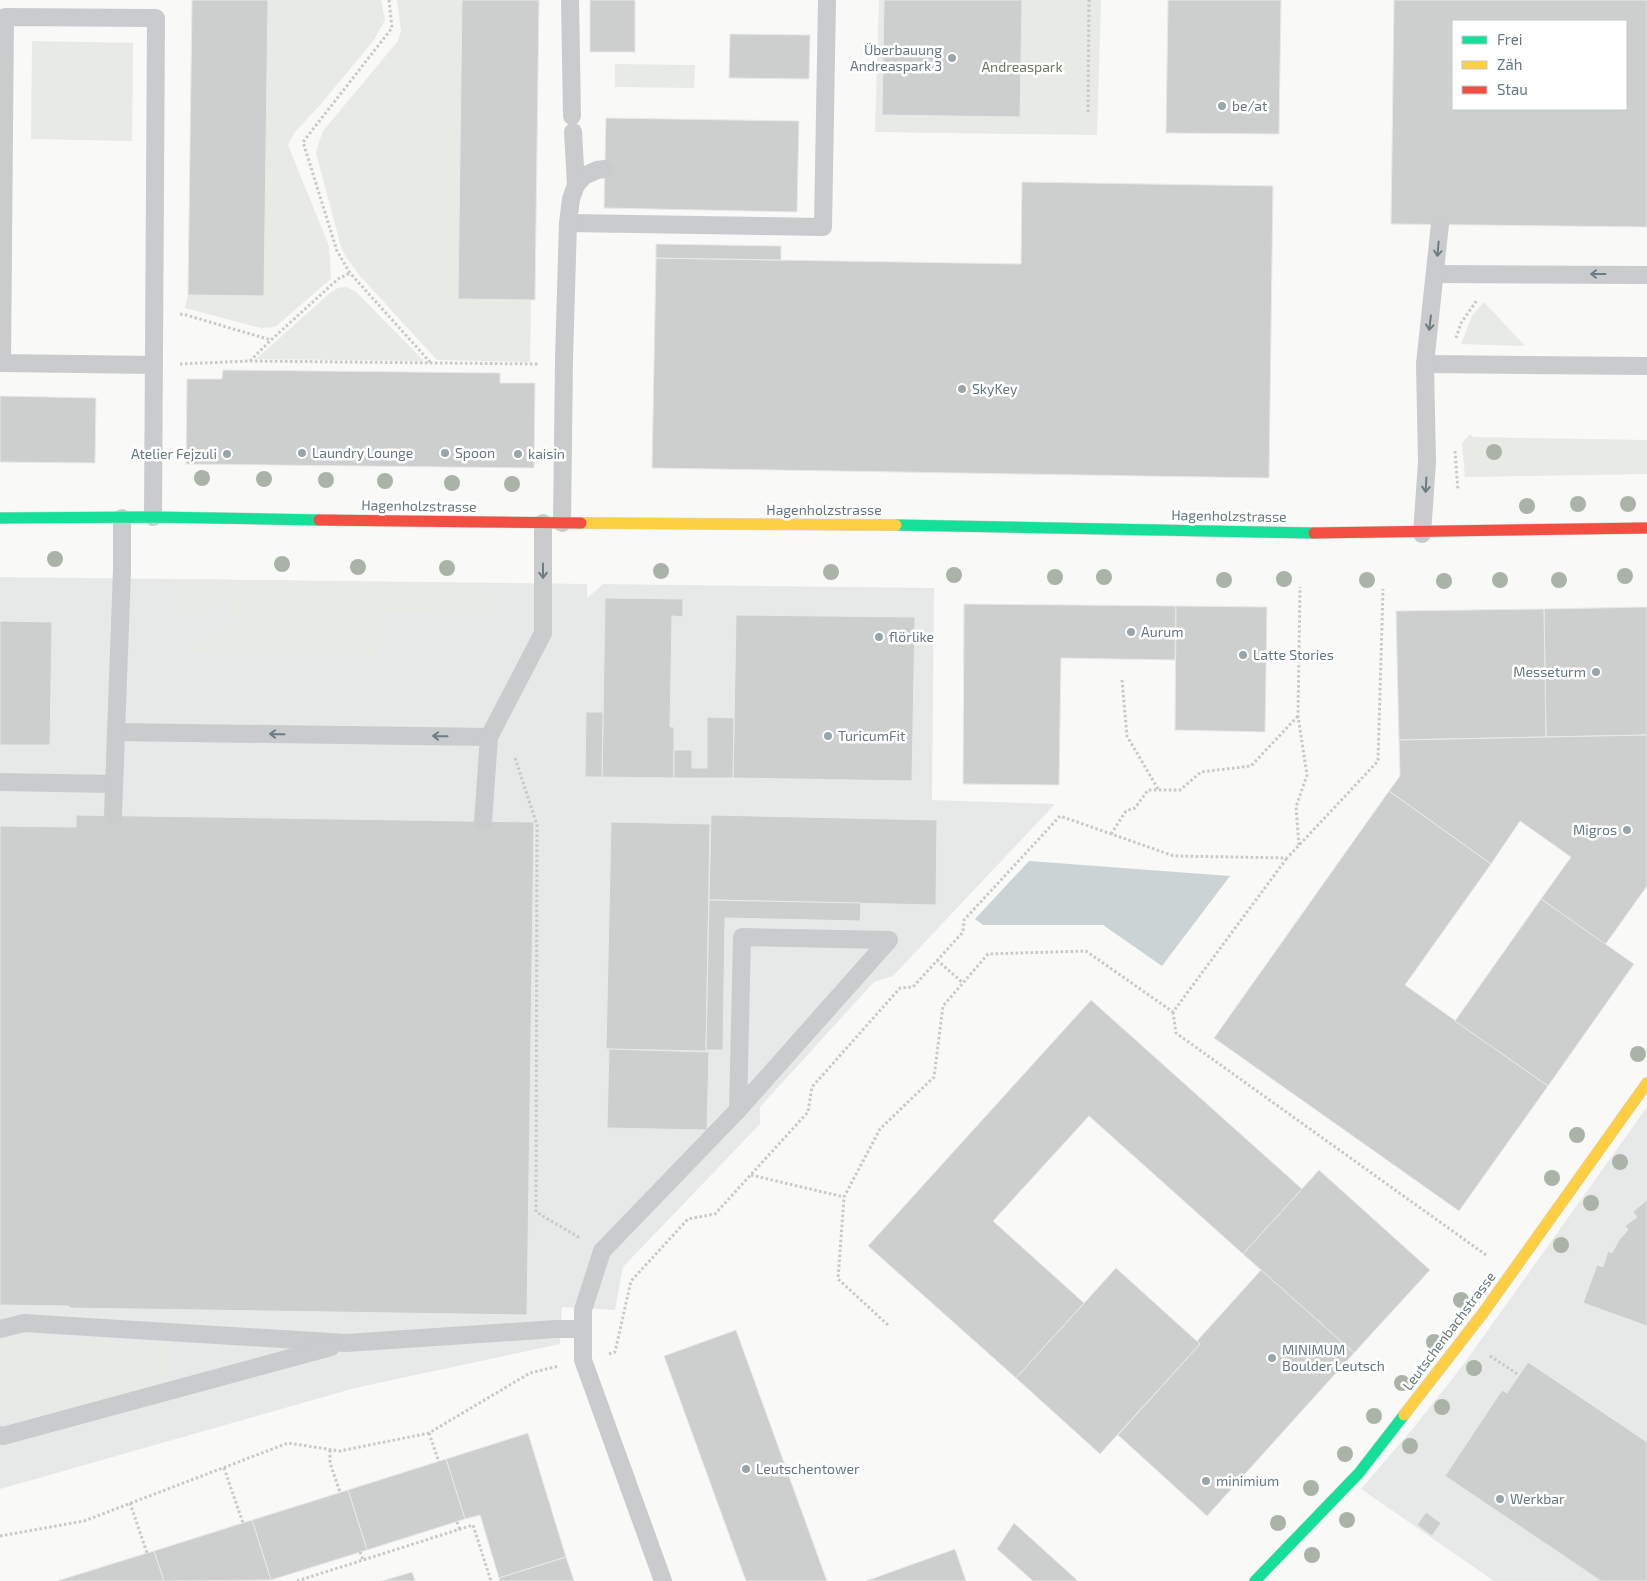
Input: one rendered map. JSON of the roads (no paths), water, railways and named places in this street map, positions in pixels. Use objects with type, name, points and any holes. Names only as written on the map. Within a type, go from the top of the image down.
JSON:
[{"type":"street","name":"Hagenholzstrasse","points":[[0,518],[152,517],[562,523],[926,525],[1342,534],[1422,534],[1647,528]]},
{"type":"street","name":"Leutschenbachstrasse","points":[[1255,1581],[1360,1473],[1483,1313],[1647,1083]]},
{"type":"lane","points":[[570,0],[576,185]]},
{"type":"lane","points":[[568,223],[823,227],[826,0]]},
{"type":"lane","points":[[152,517],[156,18],[5,17],[2,363],[153,365]]},
{"type":"lane","points":[[562,523],[568,223],[571,199],[576,185],[584,176],[597,170],[605,169]]},
{"type":"lane","points":[[1422,534],[1427,462],[1425,364],[1440,224]]},
{"type":"lane","points":[[1436,274],[1647,275]]},
{"type":"lane","points":[[1425,364],[1647,366]]},
{"type":"lane","points":[[113,816],[122,570],[122,518]]},
{"type":"lane","points":[[483,822],[489,737],[543,633],[543,522]]},
{"type":"lane","points":[[116,732],[489,737]]},
{"type":"lane","points":[[0,782],[114,784]]},
{"type":"lane","points":[[663,1581],[584,1360],[582,1310],[602,1251],[738,1110],[888,940],[742,937],[738,1110]]},
{"type":"lane","points":[[0,1329],[24,1323],[346,1343],[556,1329],[582,1329]]},
{"type":"lane","points":[[0,1435],[3,1436],[346,1343]]},
{"type":"place","name":"Überbauung Andreaspark 3","points":[[952,58]]},
{"type":"place","name":"be/at","points":[[1222,106]]},
{"type":"place","name":"SkyKey","points":[[962,389]]},
{"type":"place","name":"Laundry Lounge","points":[[302,453]]},
{"type":"place","name":"Spoon","points":[[445,453]]},
{"type":"place","name":"Atelier Fejzuli","points":[[227,454]]},
{"type":"place","name":"kaisin","points":[[518,454]]},
{"type":"place","name":"Aurum","points":[[1131,632]]},
{"type":"place","name":"flörlike","points":[[879,637]]},
{"type":"place","name":"Latte Stories","points":[[1243,655]]},
{"type":"place","name":"Messeturm","points":[[1596,672]]},
{"type":"place","name":"TuricumFit","points":[[828,736]]},
{"type":"place","name":"Migros","points":[[1627,830]]},
{"type":"place","name":"MINIMUM Boulder Leutsch","points":[[1272,1358]]},
{"type":"place","name":"Leutschentower","points":[[746,1469]]},
{"type":"place","name":"minimium","points":[[1206,1481]]},
{"type":"place","name":"Werkbar","points":[[1500,1499]]},
{"type":"park label","name":"Andreaspark","points":[[1022,67]]}]
